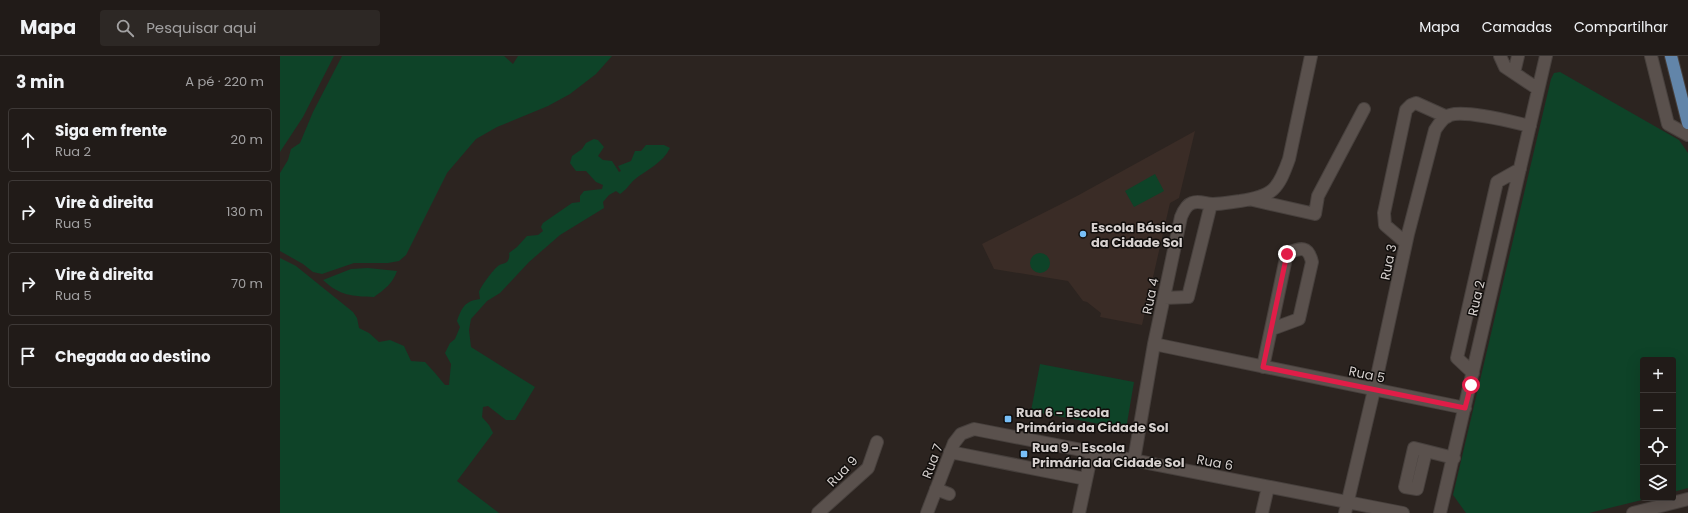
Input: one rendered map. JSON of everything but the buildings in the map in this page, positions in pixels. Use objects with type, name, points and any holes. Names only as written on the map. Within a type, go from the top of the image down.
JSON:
[{"type":"main road","points":[[1671,56],[1688,123]]},
{"type":"street","points":[[1252,200],[1263,197],[1270,192],[1283,174],[1289,159],[1311,56]]},
{"type":"street","points":[[1500,56],[1505,67],[1538,89]]},
{"type":"street","points":[[1514,74],[1518,56]]},
{"type":"street","name":"Rua 2","points":[[1440,513],[1454,458],[1546,56]]},
{"type":"street","points":[[1651,56],[1668,124],[1688,135]]},
{"type":"street","points":[[1406,243],[1385,225],[1384,213],[1406,110],[1411,105],[1416,103],[1447,117],[1450,115],[1464,113],[1530,126]]},
{"type":"street","points":[[1252,200],[1315,214],[1318,196],[1364,109]]},
{"type":"street","name":"Rua 3","points":[[1347,508],[1406,243],[1435,130],[1442,120],[1447,117]]},
{"type":"street","points":[[1473,373],[1457,358],[1497,182],[1520,169]]},
{"type":"street","name":"Rua 4","points":[[1134,460],[1154,344],[1181,217],[1185,208],[1191,203],[1200,201],[1211,204],[1225,204],[1252,200]]},
{"type":"street","points":[[1164,298],[1188,297],[1211,204]]},
{"type":"street","points":[[1263,367],[1287,254],[1299,248],[1306,250],[1310,254],[1312,262],[1299,319],[1272,329]]},
{"type":"street","points":[[1478,266],[1496,274]]},
{"type":"street","name":"Rua 5","points":[[1154,344],[1465,408]]},
{"type":"street","name":"Rua 6","points":[[974,429],[1268,487],[1347,508],[1403,513]]},
{"type":"street","name":"Rua 7","points":[[927,513],[954,443],[961,434],[974,429]]},
{"type":"street","name":"Rua 9","points":[[818,513],[868,468],[877,442]]},
{"type":"street","points":[[1426,451],[1454,458]]},
{"type":"street","points":[[950,452],[1086,479]]},
{"type":"street","points":[[1079,513],[1092,452]]},
{"type":"street","points":[[1262,513],[1268,487]]},
{"type":"street","points":[[936,489],[949,494]]},
{"type":"street","points":[[1633,513],[1688,499]]},
{"type":"shaded area","name":"Escola Básica da Cidade Sol","points":[[1195,131],[1179,198],[1170,203],[1142,325],[1100,317],[1101,313],[1087,302],[1083,301],[1068,281],[994,269],[982,244],[1077,196]]},
{"type":"green space","points":[[280,56],[334,56],[303,117],[280,152]]},
{"type":"green space","points":[[342,56],[504,56],[513,64],[518,56],[612,56],[596,74],[570,94],[548,106],[497,127],[476,139],[447,173],[406,255],[399,261],[388,263],[354,263],[322,274],[313,272],[303,264],[280,251],[280,173],[288,160],[291,149],[300,143],[313,112]]},
{"type":"green space","points":[[1560,72],[1679,140],[1688,153],[1688,488],[1676,491],[1676,357],[1640,357],[1640,500],[1589,513],[1466,513],[1453,495],[1551,79],[1554,73]]},
{"type":"green space","points":[[594,139],[598,140],[604,147],[598,156],[603,160],[612,161],[619,172],[621,171],[618,166],[631,161],[635,151],[641,151],[646,145],[664,145],[670,148],[659,162],[634,180],[620,194],[616,191],[609,195],[603,202],[604,208],[560,235],[529,262],[500,293],[487,301],[471,319],[469,330],[471,347],[535,387],[515,420],[506,420],[488,406],[483,407],[482,417],[489,425],[493,433],[457,481],[499,513],[280,513],[280,258],[296,266],[353,312],[357,318],[359,328],[369,333],[379,342],[390,340],[404,346],[411,361],[425,362],[445,385],[449,385],[451,364],[445,353],[450,343],[455,339],[460,327],[457,321],[467,303],[480,299],[479,292],[487,278],[498,266],[507,262],[509,253],[527,236],[538,235],[543,231],[541,227],[543,223],[572,203],[580,202],[580,196],[584,191],[602,189],[603,185],[596,182],[586,171],[576,171],[570,163],[572,156],[582,149],[586,143]]},
{"type":"green space","points":[[1155,174],[1164,191],[1134,207],[1125,191]]},
{"type":"green space","points":[[1040,253],[1047,256],[1050,263],[1047,270],[1040,273],[1033,270],[1030,263],[1033,256]]},
{"type":"green space","points":[[368,268],[397,271],[391,283],[374,297],[359,296],[341,292],[323,280],[351,269]]},
{"type":"green space","points":[[1040,364],[1134,382],[1126,429],[1031,411]]},
{"type":"place","name":"Escola Básica da Cidade Sol","points":[[1083,234]]},
{"type":"place","name":"Rua 6 - Escola Primária da Cidade Sol","points":[[1008,419]]},
{"type":"place","name":"Rua 9 - Escola Primária da Cidade Sol","points":[[1024,454]]},
{"type":"route","points":[[1287,254],[1263,367],[1465,408],[1471,385]]}]
